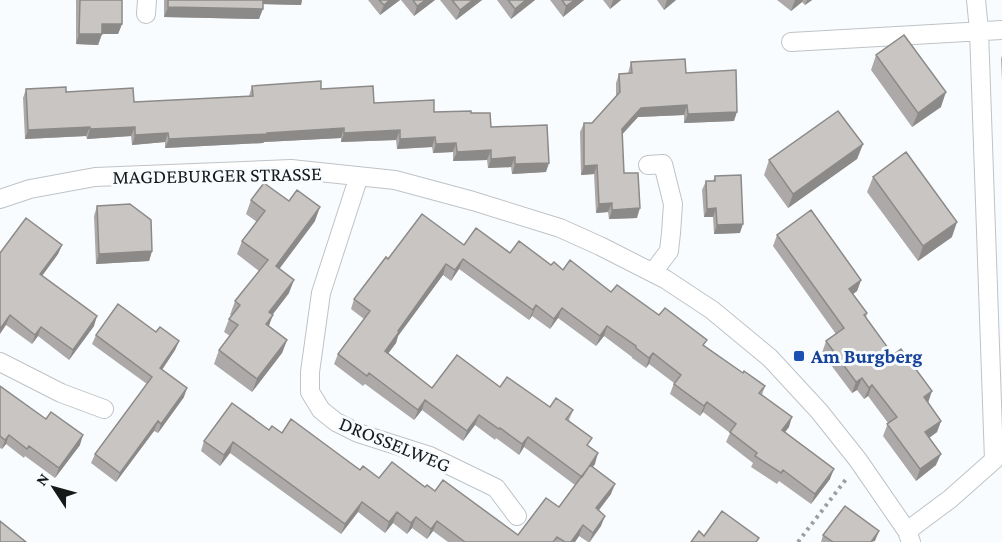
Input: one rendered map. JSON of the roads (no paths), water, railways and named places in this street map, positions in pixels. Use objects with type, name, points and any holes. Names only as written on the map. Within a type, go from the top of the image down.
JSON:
[{"type":"street","points":[[909,536],[994,460],[979,30],[976,0]]},
{"type":"street","points":[[791,42],[1002,30]]},
{"type":"street","points":[[648,165],[663,164],[673,204],[669,251],[653,272]]},
{"type":"street","name":"MAGDEBURGER STRASSE","points":[[0,199],[30,189],[95,177],[291,170],[395,180],[560,228],[653,272],[712,310],[770,358],[819,411],[858,459],[909,536]]},
{"type":"street","name":"DROSSELWEG","points":[[359,176],[321,293],[310,372],[310,392],[321,410],[336,422],[358,433],[430,456],[496,489],[517,516]]},
{"type":"street","points":[[0,362],[61,393],[104,410]]},
{"type":"place","name":"Am Burgberg","points":[[799,356]]}]
